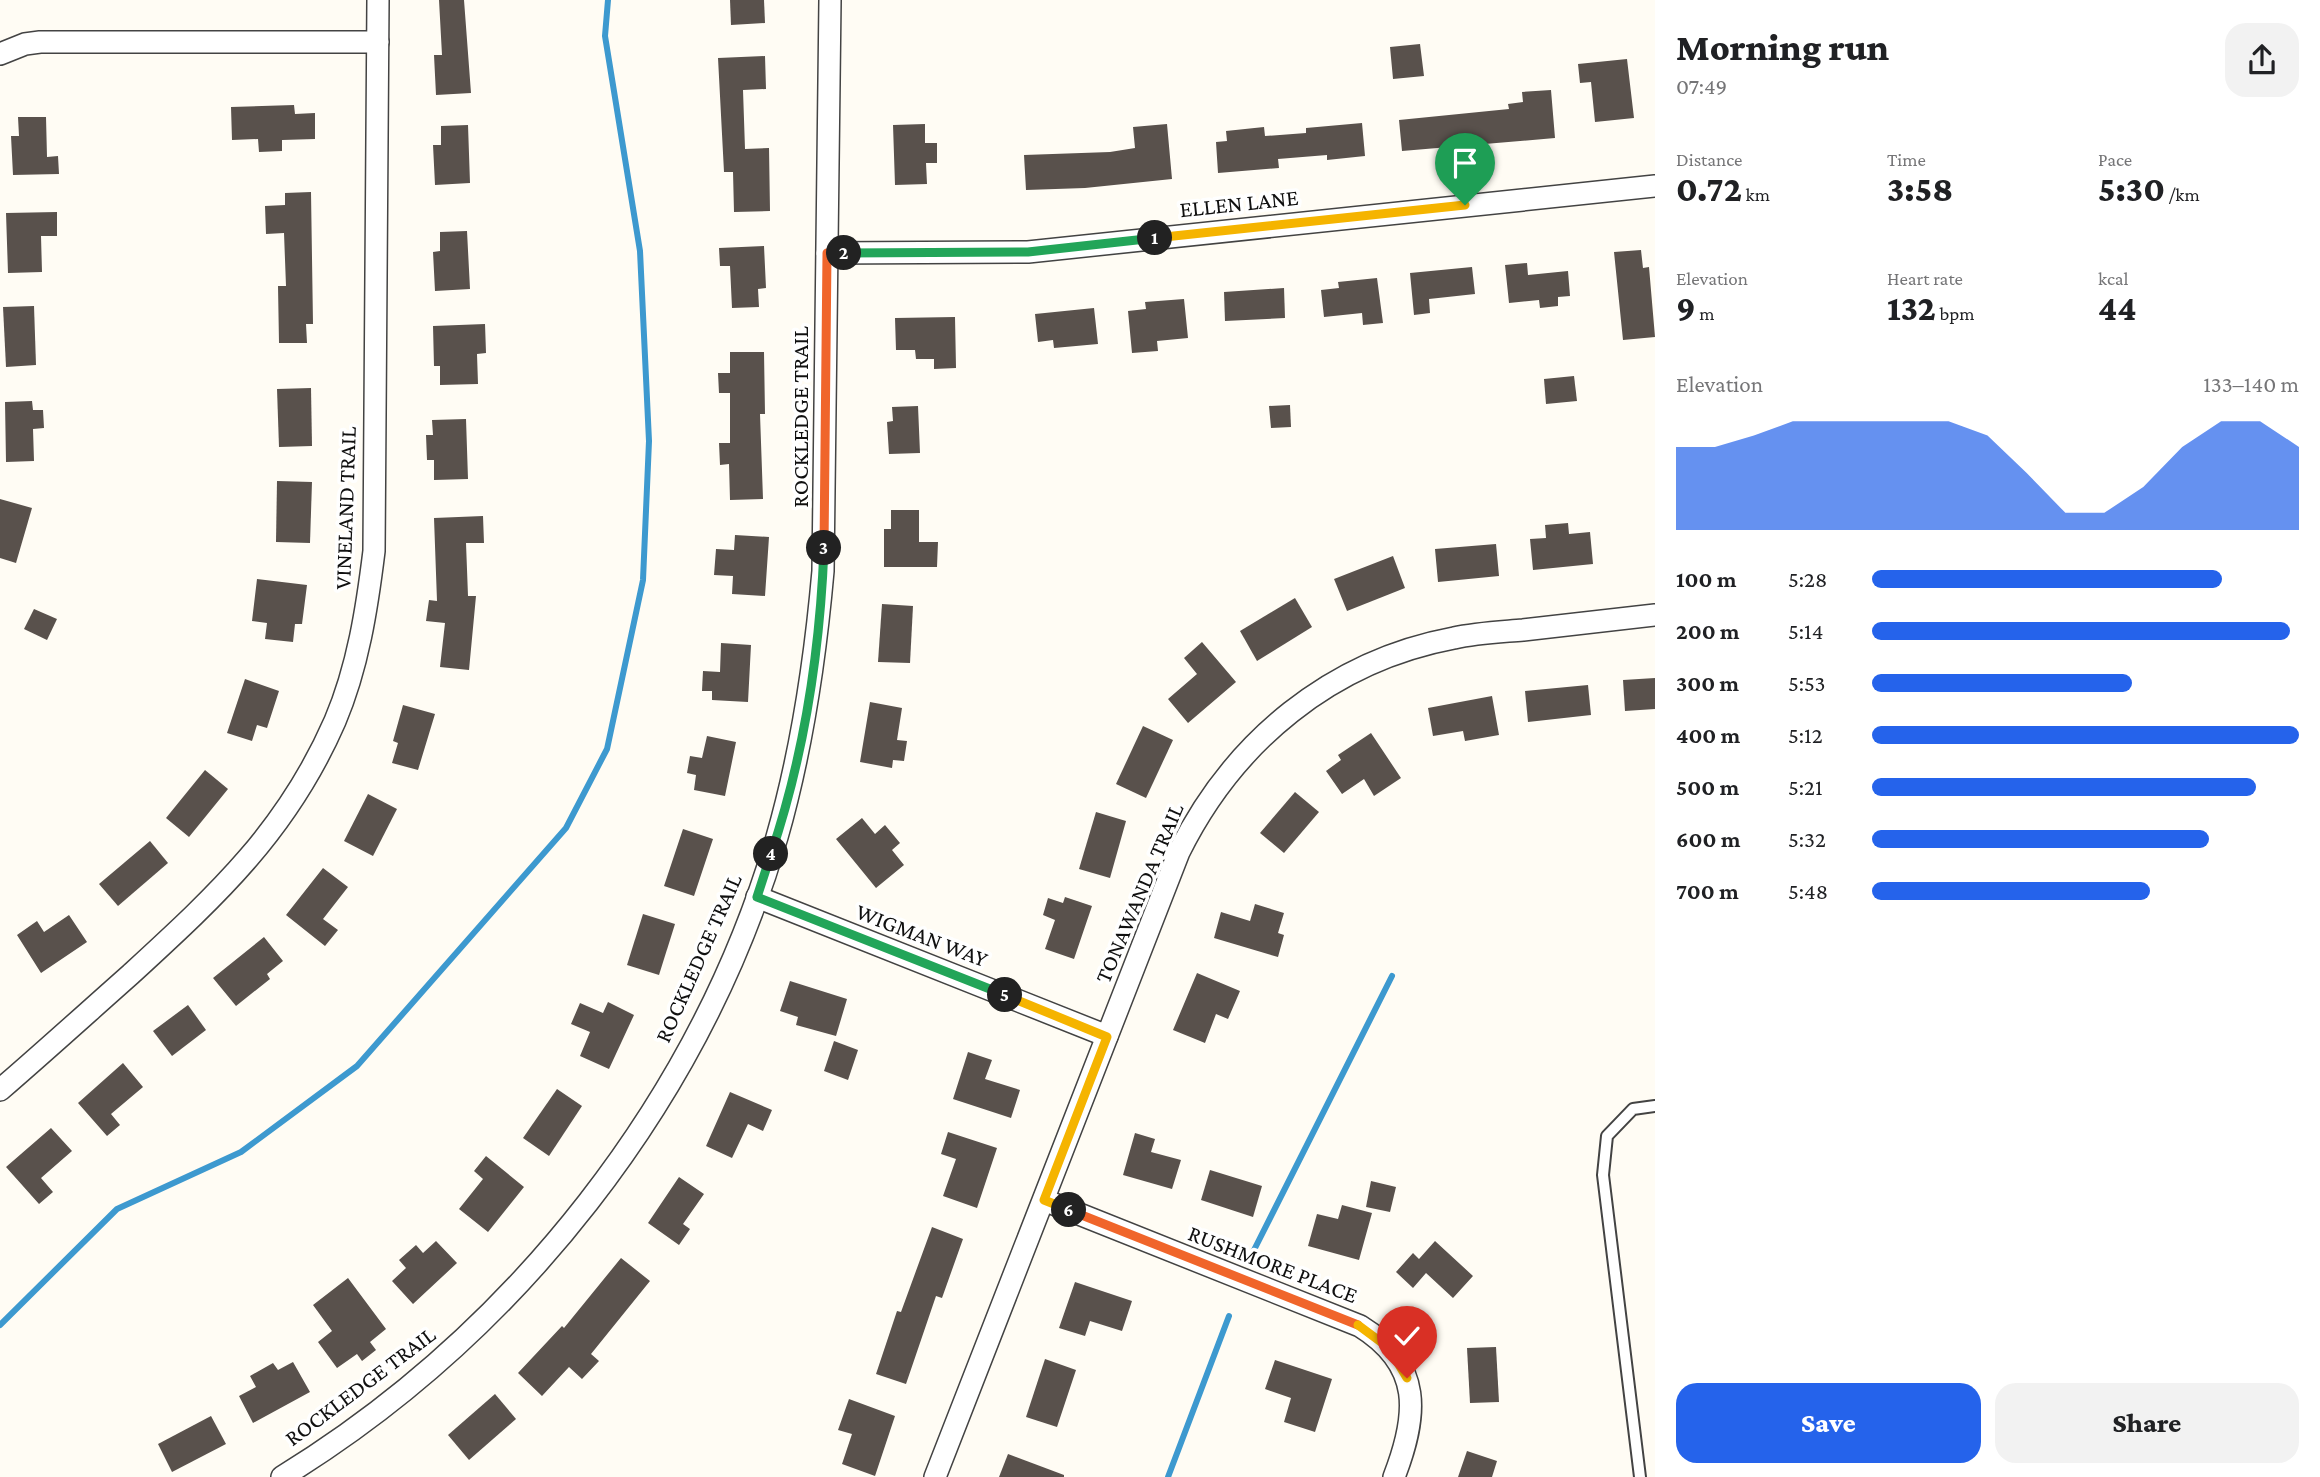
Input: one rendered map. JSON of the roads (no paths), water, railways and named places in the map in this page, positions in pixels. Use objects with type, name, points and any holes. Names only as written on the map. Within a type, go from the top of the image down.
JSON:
[{"type":"street","name":"VINELAND TRAIL","points":[[0,1090],[204,907],[265,841],[295,799],[336,718],[356,658],[368,605],[374,551],[379,0]]},
{"type":"street","name":"ROCKLEDGE TRAIL","points":[[282,1477],[329,1448],[452,1350],[539,1260],[576,1216],[643,1125],[691,1045],[757,897],[777,837],[801,743],[818,636],[825,524],[830,0]]},
{"type":"street","points":[[0,54],[25,44],[40,42],[378,42]]},
{"type":"street","name":"ELLEN LANE","points":[[827,253],[1028,252],[1655,186]]},
{"type":"street","name":"TONAWANDA TRAIL","points":[[935,1477],[1180,852],[1194,822],[1229,771],[1284,717],[1327,686],[1368,665],[1410,649],[1455,637],[1655,615]]},
{"type":"street","name":"WIGMAN WAY","points":[[757,897],[1107,1037]]},
{"type":"street","name":"RUSHMORE PLACE","points":[[1044,1200],[1360,1326],[1375,1335],[1399,1362],[1411,1393],[1412,1419],[1408,1443],[1394,1477]]},
{"type":"lane","points":[[1640,1477],[1602,1174],[1607,1136],[1633,1109],[1655,1106]]},
{"type":"waterway","points":[[0,1325],[117,1209],[241,1152],[357,1066],[566,828],[607,749],[643,580],[649,441],[640,251],[605,36],[608,0]]},
{"type":"waterway","points":[[1252,1254],[1392,976]]},
{"type":"waterway","points":[[1168,1477],[1229,1316]]}]
